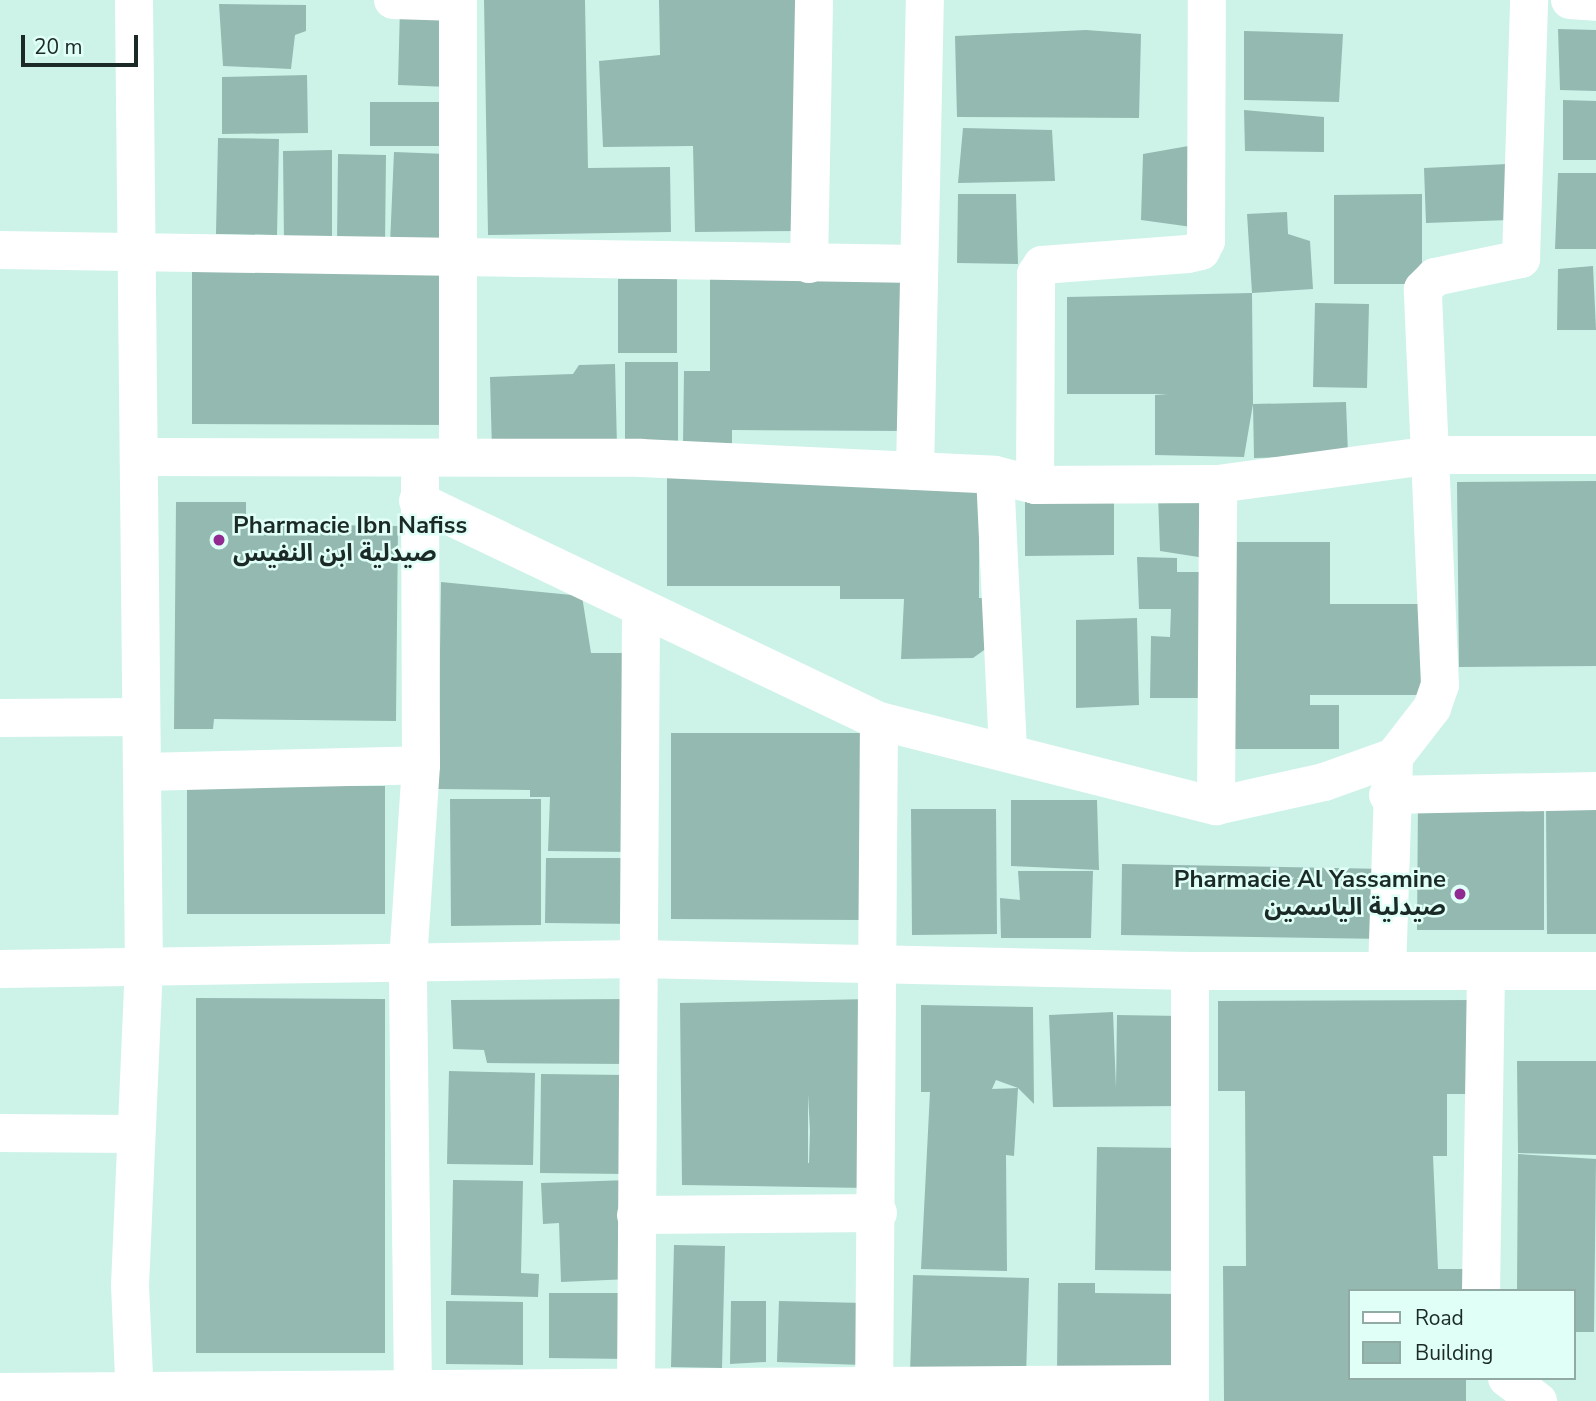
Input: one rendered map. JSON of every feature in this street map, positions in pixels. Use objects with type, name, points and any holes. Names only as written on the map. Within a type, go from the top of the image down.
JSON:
[{"type":"street","points":[[134,0],[142,457],[144,965],[133,1135],[134,1394]]},
{"type":"street","points":[[393,0],[458,1],[456,260],[440,457],[418,501],[421,765],[408,961],[413,1390]]},
{"type":"street","points":[[809,264],[814,0]]},
{"type":"street","points":[[915,471],[925,0]]},
{"type":"street","points":[[1035,485],[1036,274],[1042,265],[1188,254],[1201,251],[1206,241],[1207,0]]},
{"type":"street","points":[[1387,971],[1388,795],[1394,757],[1433,708],[1440,685],[1433,455],[1423,289],[1442,275],[1521,259],[1529,0]]},
{"type":"street","points":[[1570,0],[1596,2]]},
{"type":"street","points":[[0,250],[137,250],[456,260],[918,264]]},
{"type":"street","points":[[142,457],[440,457],[915,471],[995,475],[1035,485],[1218,484],[1433,455],[1596,455]]},
{"type":"street","points":[[995,475],[1008,749]]},
{"type":"street","points":[[1216,806],[1218,484]]},
{"type":"street","points":[[418,501],[641,611],[879,721],[1008,749],[1216,806],[1324,782],[1394,757]]},
{"type":"street","points":[[636,1390],[641,611]]},
{"type":"street","points":[[0,718],[141,717]]},
{"type":"street","points":[[874,1393],[881,964],[879,721]]},
{"type":"street","points":[[142,772],[421,765]]},
{"type":"street","points":[[1388,795],[1596,791]]},
{"type":"street","points":[[0,969],[638,959],[1190,971],[1596,971]]},
{"type":"street","points":[[0,1392],[1190,1392],[1190,971]]},
{"type":"street","points":[[1481,1289],[1486,971]]},
{"type":"street","points":[[0,1133],[133,1135]]},
{"type":"street","points":[[636,1215],[878,1213]]},
{"type":"street","points":[[1510,1380],[1538,1401]]},
{"type":"building","points":[[484,0],[585,0],[588,168],[670,167],[671,232],[488,235]]},
{"type":"building","points":[[659,0],[796,0],[798,231],[695,232],[693,146],[603,147],[599,61],[660,55]]},
{"type":"building","points":[[219,4],[306,5],[306,31],[295,35],[291,69],[223,66]]},
{"type":"building","points":[[400,7],[453,9],[449,87],[398,85]]},
{"type":"building","points":[[1558,29],[1596,30],[1596,91],[1560,90]]},
{"type":"building","points":[[1086,30],[1141,34],[1139,118],[957,117],[955,36]]},
{"type":"building","points":[[1244,31],[1343,34],[1339,102],[1244,100]]},
{"type":"building","points":[[307,75],[308,133],[222,134],[222,77]]},
{"type":"building","points":[[1563,100],[1596,101],[1596,160],[1563,160]]},
{"type":"building","points":[[370,102],[445,102],[445,146],[370,146]]},
{"type":"building","points":[[1244,110],[1324,117],[1324,152],[1245,151]]},
{"type":"building","points":[[963,128],[1052,130],[1055,181],[958,183]]},
{"type":"building","points":[[218,138],[279,139],[277,235],[216,234]]},
{"type":"building","points":[[1194,145],[1192,227],[1141,220],[1143,154]]},
{"type":"building","points":[[332,150],[332,242],[284,242],[283,151]]},
{"type":"building","points":[[394,152],[447,154],[445,245],[390,244]]},
{"type":"building","points":[[338,154],[386,155],[385,245],[337,244]]},
{"type":"building","points":[[1508,164],[1510,220],[1426,223],[1424,168]]},
{"type":"building","points":[[1558,173],[1596,173],[1596,249],[1555,249]]},
{"type":"building","points":[[958,194],[1016,194],[1018,264],[957,263]]},
{"type":"building","points":[[1422,194],[1422,284],[1334,284],[1334,195]]},
{"type":"building","points":[[1287,212],[1288,234],[1310,241],[1313,289],[1252,293],[1247,214]]},
{"type":"building","points":[[1593,266],[1596,330],[1557,330],[1558,269]]},
{"type":"building","points":[[710,271],[903,272],[909,431],[732,430],[732,444],[683,444],[684,371],[710,371]]},
{"type":"building","points":[[192,272],[452,273],[455,425],[192,424]]},
{"type":"building","points":[[618,279],[677,279],[677,353],[618,353]]},
{"type":"building","points":[[1252,293],[1253,404],[1244,457],[1155,455],[1155,395],[1168,394],[1067,394],[1067,297]]},
{"type":"building","points":[[1315,303],[1369,304],[1367,388],[1313,387]]},
{"type":"building","points":[[625,362],[678,362],[678,451],[625,451]]},
{"type":"building","points":[[615,364],[617,447],[492,451],[490,377],[573,374],[579,365]]},
{"type":"building","points":[[1346,402],[1348,455],[1254,458],[1253,404]]},
{"type":"building","points":[[667,478],[979,478],[979,598],[991,598],[987,648],[973,658],[901,659],[904,599],[840,599],[840,586],[667,586]]},
{"type":"building","points":[[1596,481],[1596,666],[1459,667],[1457,482]]},
{"type":"building","points":[[1203,494],[1205,558],[1160,551],[1158,495]]},
{"type":"building","points":[[1025,497],[1114,497],[1114,555],[1025,556]]},
{"type":"building","points":[[176,502],[246,502],[246,524],[398,526],[396,721],[214,719],[213,729],[174,729]]},
{"type":"building","points":[[1231,542],[1330,542],[1330,604],[1432,604],[1432,695],[1310,695],[1310,705],[1339,705],[1339,749],[1231,749]]},
{"type":"building","points":[[1137,557],[1177,558],[1177,572],[1207,572],[1206,698],[1150,698],[1151,636],[1170,637],[1171,609],[1139,609]]},
{"type":"building","points":[[441,582],[582,596],[591,653],[634,653],[631,852],[548,851],[550,797],[530,797],[530,790],[438,789]]},
{"type":"building","points":[[1137,618],[1139,705],[1076,708],[1076,620]]},
{"type":"building","points":[[671,733],[868,733],[866,920],[671,919]]},
{"type":"building","points":[[187,786],[385,786],[385,914],[187,914]]},
{"type":"building","points":[[450,799],[541,799],[541,925],[451,926]]},
{"type":"building","points":[[1011,800],[1097,800],[1099,870],[1011,866]]},
{"type":"building","points":[[1418,800],[1544,801],[1544,930],[1417,930]]},
{"type":"building","points":[[1546,804],[1596,804],[1596,934],[1547,934]]},
{"type":"building","points":[[911,809],[996,809],[997,934],[912,935]]},
{"type":"building","points":[[546,858],[638,858],[638,924],[545,923]]},
{"type":"building","points":[[1122,864],[1387,869],[1387,939],[1121,935]]},
{"type":"building","points":[[1018,871],[1093,871],[1091,938],[1001,938],[1000,898],[1020,900]]},
{"type":"building","points":[[196,998],[385,999],[385,1353],[196,1353]]},
{"type":"building","points":[[630,999],[629,1064],[487,1063],[484,1050],[453,1049],[451,1000]]},
{"type":"building","points":[[871,999],[867,1188],[682,1185],[680,1003]],"holes":[[[808,1094],[810,1131],[808,1163]]]},
{"type":"building","points":[[1479,1000],[1480,1094],[1447,1094],[1447,1156],[1433,1156],[1438,1269],[1465,1269],[1465,1289],[1348,1289],[1348,1380],[1466,1380],[1466,1401],[1224,1401],[1223,1266],[1246,1266],[1245,1091],[1218,1091],[1218,1001]]},
{"type":"building","points":[[921,1005],[1033,1007],[1034,1104],[1018,1088],[1014,1156],[1006,1155],[1007,1271],[921,1269],[930,1092],[921,1092]],"holes":[[[996,1080],[1018,1088],[992,1089]]]},
{"type":"building","points":[[1113,1012],[1116,1088],[1117,1015],[1181,1016],[1179,1106],[1053,1107],[1049,1015]]},
{"type":"building","points":[[1517,1061],[1596,1061],[1596,1155],[1518,1153]]},
{"type":"building","points":[[449,1071],[535,1073],[533,1165],[447,1164]]},
{"type":"building","points":[[541,1074],[626,1075],[625,1174],[540,1173]]},
{"type":"building","points":[[1097,1147],[1186,1148],[1185,1271],[1095,1270]]},
{"type":"building","points":[[1518,1154],[1596,1159],[1594,1332],[1575,1332],[1575,1289],[1517,1289]]},
{"type":"building","points":[[453,1180],[523,1181],[521,1273],[539,1274],[538,1297],[451,1295]]},
{"type":"building","points":[[629,1180],[631,1279],[561,1282],[559,1223],[543,1224],[541,1183]]},
{"type":"building","points":[[674,1245],[725,1246],[722,1368],[671,1367]]},
{"type":"building","points":[[913,1275],[1029,1278],[1026,1377],[910,1374]]},
{"type":"building","points":[[1058,1283],[1095,1283],[1095,1293],[1179,1294],[1179,1371],[1057,1371]]},
{"type":"building","points":[[549,1293],[629,1293],[629,1359],[549,1358]]},
{"type":"building","points":[[446,1301],[523,1302],[523,1365],[446,1364]]},
{"type":"building","points":[[731,1301],[766,1301],[766,1362],[730,1364]]},
{"type":"building","points":[[779,1301],[864,1303],[862,1365],[777,1362]]},
{"type":"place","name":"Pharmacie Ibn Nafiss صيدلية ابن النفيس","points":[[219,540]]},
{"type":"place","name":"Pharmacie Al Yassamine صيدلية الياسمين","points":[[1460,894]]}]
